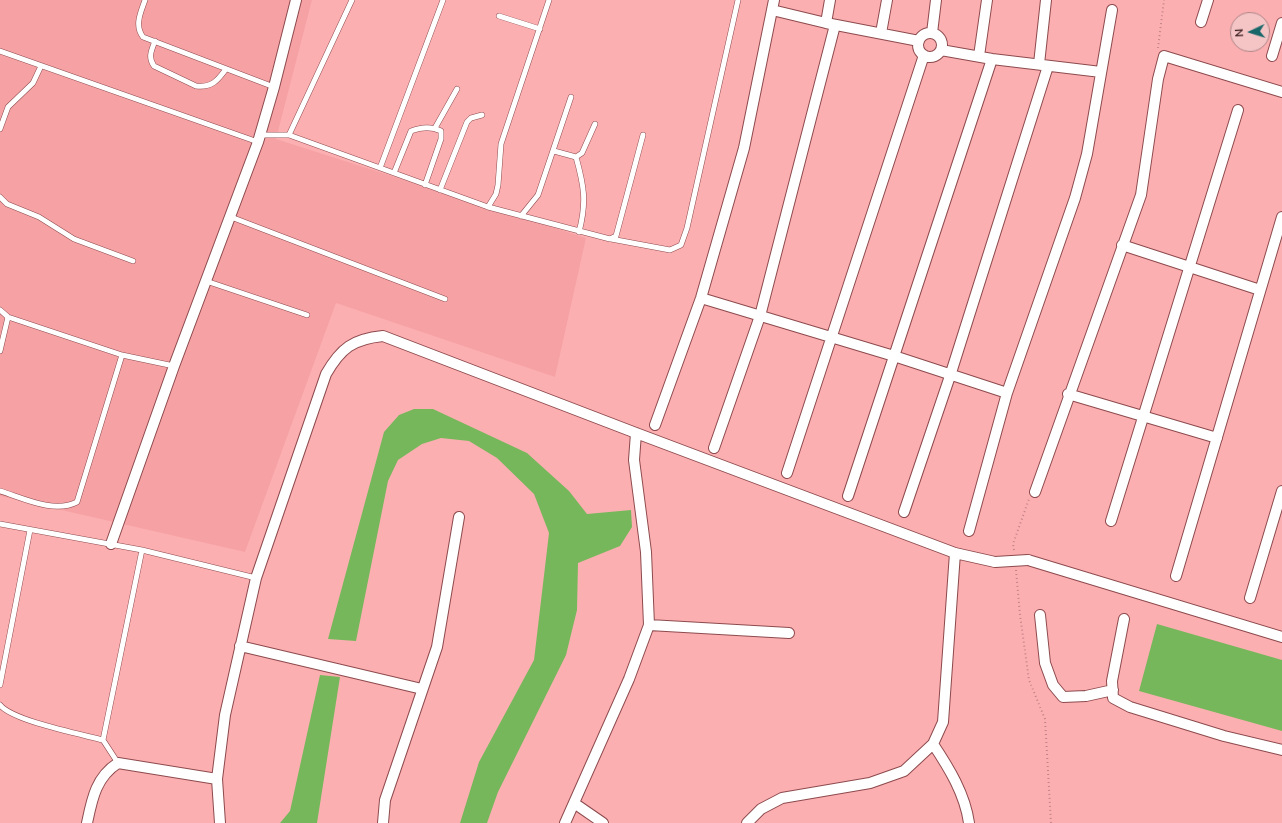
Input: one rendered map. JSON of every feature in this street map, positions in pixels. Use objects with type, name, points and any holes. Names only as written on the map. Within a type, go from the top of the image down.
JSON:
[{"type":"street","points":[[111,544],[174,366],[259,139],[296,0]]},
{"type":"street","points":[[714,448],[760,316],[831,24],[830,0]]},
{"type":"street","points":[[881,33],[887,0]]},
{"type":"street","points":[[932,33],[936,0]]},
{"type":"street","points":[[979,56],[987,0]]},
{"type":"street","points":[[904,512],[950,376],[1044,65],[1046,0]]},
{"type":"street","points":[[1201,22],[1208,0]]},
{"type":"street","points":[[656,425],[701,298],[744,148],[773,5],[831,24],[919,41]]},
{"type":"street","points":[[969,531],[1007,394],[1075,198],[1087,154],[1112,10]]},
{"type":"street","points":[[1272,56],[1282,23]]},
{"type":"street","points":[[932,33],[942,41],[941,50],[932,57],[924,56],[918,49],[919,41],[924,34],[932,33]]},
{"type":"street","points":[[941,50],[992,59],[1101,72]]},
{"type":"street","points":[[787,473],[924,56]]},
{"type":"street","points":[[1032,495],[1140,195],[1158,79],[1164,56],[1282,92]]},
{"type":"street","points":[[848,496],[992,59]]},
{"type":"street","points":[[1111,521],[1238,110]]},
{"type":"street","points":[[1176,576],[1282,217]]},
{"type":"street","points":[[1122,245],[1260,290]]},
{"type":"street","points":[[701,298],[894,356],[1007,394]]},
{"type":"street","points":[[220,823],[217,779],[225,715],[256,578],[326,374],[342,351],[353,343],[365,338],[383,336],[955,553],[995,562],[1028,560],[1282,637]]},
{"type":"street","points":[[1068,394],[1217,438]]},
{"type":"street","points":[[565,823],[629,679],[649,625],[646,552],[634,460],[636,433]]},
{"type":"street","points":[[1250,598],[1282,491]]},
{"type":"street","points":[[382,823],[385,800],[437,647],[459,517]]},
{"type":"street","points":[[747,823],[761,809],[782,798],[870,783],[904,771],[934,744],[943,722],[955,553]]},
{"type":"street","points":[[1040,615],[1045,663],[1053,685],[1064,697],[1086,696],[1113,690]]},
{"type":"street","points":[[1124,619],[1112,681],[1113,698],[1130,707],[1224,736],[1282,750]]},
{"type":"street","points":[[649,625],[789,633]]},
{"type":"street","points":[[240,646],[422,689]]},
{"type":"street","points":[[934,744],[954,775],[968,814],[969,823]]},
{"type":"street","points":[[87,823],[93,795],[101,779],[110,768],[118,763],[217,779]]},
{"type":"street","points":[[574,803],[603,823]]},
{"type":"lane","points":[[145,0],[139,18],[139,27],[144,36],[274,87]]},
{"type":"lane","points":[[289,135],[352,0]]},
{"type":"lane","points":[[380,168],[443,0]]},
{"type":"lane","points":[[488,207],[496,194],[498,185],[501,144],[514,101],[549,0]]},
{"type":"lane","points":[[0,51],[259,139],[289,135],[488,207],[579,232],[670,250],[681,245],[686,228],[738,0]]},
{"type":"lane","points":[[499,16],[540,29]]},
{"type":"lane","points":[[155,41],[150,53],[150,61],[154,66],[196,86],[204,87],[212,84],[217,81],[226,69]]},
{"type":"lane","points":[[0,129],[8,107],[33,83],[41,66]]},
{"type":"lane","points":[[435,128],[456,88]]},
{"type":"lane","points":[[521,216],[538,195],[571,97]]},
{"type":"lane","points":[[440,190],[467,122],[471,118],[482,115]]},
{"type":"lane","points":[[554,151],[576,156],[582,154],[596,124]]},
{"type":"lane","points":[[394,174],[411,131],[418,128],[435,128],[441,131],[442,139],[425,185]]},
{"type":"lane","points":[[610,239],[616,236],[643,135]]},
{"type":"lane","points":[[576,156],[583,183],[585,200],[584,212],[579,232]]},
{"type":"lane","points":[[0,197],[7,204],[39,217],[74,239],[133,261]]},
{"type":"lane","points":[[231,217],[445,299]]},
{"type":"lane","points":[[206,281],[307,315]]},
{"type":"lane","points":[[0,310],[8,317],[122,355],[174,366]]},
{"type":"lane","points":[[0,351],[8,317]]},
{"type":"lane","points":[[0,491],[47,506],[63,507],[76,502],[122,355]]},
{"type":"lane","points":[[0,524],[142,550],[256,578]]},
{"type":"lane","points":[[0,685],[30,530]]},
{"type":"lane","points":[[103,740],[142,550]]},
{"type":"lane","points":[[0,705],[7,712],[37,723],[103,740],[118,763]]},
{"type":"path","points":[[1158,49],[1164,0]]},
{"type":"path","points":[[1014,552],[1013,544],[1032,495]]},
{"type":"path","points":[[1016,567],[1020,615],[1029,680],[1045,719],[1051,823]]},
{"type":"shaded area","points":[[0,0],[312,0],[276,139],[586,238],[555,377],[336,303],[245,552],[0,496]]},
{"type":"shaded area","points":[[414,409],[433,409],[527,453],[569,491],[587,514],[631,510],[632,527],[620,546],[578,563],[577,610],[566,655],[498,792],[487,823],[460,823],[479,762],[534,660],[549,533],[534,494],[497,458],[469,441],[441,438],[422,444],[398,460],[388,481],[356,641],[328,639],[384,432],[399,415]]},
{"type":"shaded area","points":[[1157,624],[1282,660],[1282,731],[1139,691]]},
{"type":"shaded area","points":[[320,675],[340,677],[317,823],[280,823],[290,811]]}]
